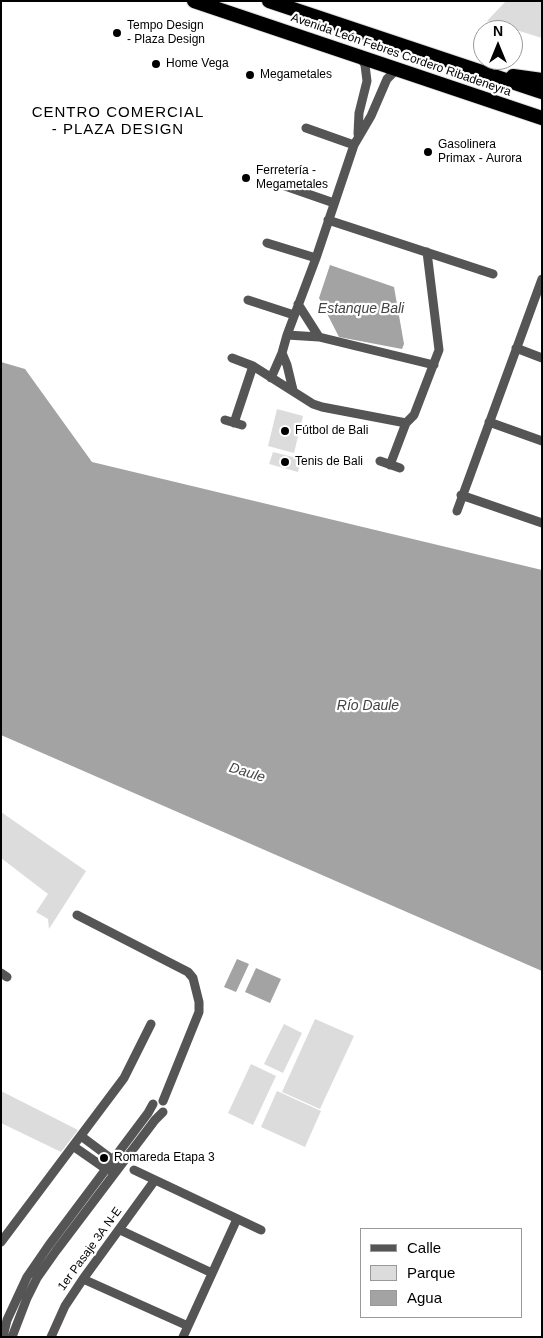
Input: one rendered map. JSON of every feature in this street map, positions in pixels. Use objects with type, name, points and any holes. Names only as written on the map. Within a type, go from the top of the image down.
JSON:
[{"type":"highway","name":"Avenida León Febres Cordero Ribadeneyra","points":[[194,1],[542,118]]},
{"type":"highway","name":"Avenida León Febres Cordero Ribadeneyra","points":[[268,1],[542,92]]},
{"type":"highway","points":[[480,72],[542,80]]},
{"type":"street","points":[[356,141],[359,113],[367,80],[365,65],[361,58]]},
{"type":"street","points":[[271,378],[282,354],[287,335],[316,258],[356,141],[371,116],[387,79],[396,70]]},
{"type":"street","points":[[306,128],[356,141]]},
{"type":"street","points":[[285,186],[334,203]]},
{"type":"street","points":[[328,220],[493,274]]},
{"type":"street","points":[[267,243],[316,258]]},
{"type":"street","points":[[390,465],[406,423],[414,415],[438,355],[439,345],[427,252]]},
{"type":"street","points":[[457,511],[461,495],[490,422],[542,279]]},
{"type":"street","points":[[248,300],[294,315]]},
{"type":"street","points":[[298,304],[319,337]]},
{"type":"street","points":[[287,335],[319,337],[434,365]]},
{"type":"street","points":[[516,348],[542,358]]},
{"type":"street","points":[[282,354],[287,365],[293,390]]},
{"type":"street","points":[[232,358],[253,366],[313,404],[406,423]]},
{"type":"street","points":[[234,422],[253,366]]},
{"type":"street","points":[[490,422],[542,441]]},
{"type":"street","points":[[380,461],[400,468]]},
{"type":"street","points":[[461,495],[542,523]]},
{"type":"street","points":[[77,914],[188,972],[193,978],[200,1002],[199,1012],[163,1101]]},
{"type":"street","points":[[1,1242],[124,1078],[151,1024]]},
{"type":"street","points":[[2,1337],[7,1320],[27,1277],[153,1104],[157,1100],[163,1101]]},
{"type":"street","points":[[12,1337],[16,1322],[37,1278],[155,1120],[163,1112],[166,1106],[163,1101]]},
{"type":"street","points":[[153,1104],[155,1112],[163,1112]]},
{"type":"street","points":[[80,1136],[112,1160],[117,1171]]},
{"type":"street","points":[[73,1146],[106,1169],[117,1171]]},
{"type":"street","points":[[134,1170],[261,1230]]},
{"type":"street","name":"1er Pasaje 3A N-E","points":[[55,1336],[65,1306],[155,1180]]},
{"type":"street","points":[[183,1337],[237,1219]]},
{"type":"street","points":[[120,1230],[212,1273]]},
{"type":"street","points":[[83,1279],[188,1326]]},
{"type":"green space","points":[[506,1],[542,1],[542,38],[523,32],[523,20],[488,20]]},
{"type":"green space","name":"Fútbol de Bali","points":[[277,409],[303,416],[294,453],[268,446]]},
{"type":"green space","name":"Tenis de Bali","points":[[273,452],[301,459],[298,472],[269,464]]},
{"type":"green space","points":[[1,812],[86,871],[49,929],[48,919],[36,912],[48,894],[1,858]]},
{"type":"green space","points":[[315,1019],[354,1036],[320,1109],[282,1092]]},
{"type":"green space","points":[[284,1024],[302,1033],[283,1073],[264,1064]]},
{"type":"green space","points":[[251,1064],[276,1076],[253,1125],[228,1113]]},
{"type":"green space","points":[[1,1091],[78,1130],[61,1152],[1,1123]]},
{"type":"green space","points":[[277,1091],[321,1111],[305,1147],[261,1127]]},
{"type":"water","name":"Estanque Bali","points":[[330,265],[394,287],[404,344],[402,349],[339,337],[319,298]]},
{"type":"water","name":"Río Daule","points":[[1,362],[25,369],[92,462],[542,570],[542,971],[1,735]]},
{"type":"water","points":[[237,959],[249,964],[236,992],[224,987]]},
{"type":"water","points":[[256,968],[281,979],[270,1003],[245,992]]},
{"type":"place","name":"Tempo Design - Plaza Design","points":[[117,33]]},
{"type":"place","name":"Home Vega","points":[[156,64]]},
{"type":"place","name":"Megametales","points":[[250,75]]},
{"type":"place","name":"Gasolinera Primax - Aurora","points":[[428,152]]},
{"type":"place","name":"Ferretería - Megametales","points":[[246,178]]},
{"type":"place","name":"Fútbol de Bali","points":[[285,431]]},
{"type":"place","name":"Tenis de Bali","points":[[285,462]]},
{"type":"place","name":"Romareda Etapa 3","points":[[104,1158]]},
{"type":"district","name":"CENTRO COMERCIAL - PLAZA DESIGN","points":[[118,122]]},
{"type":"water label","name":"Daule","points":[[247,773]]}]
